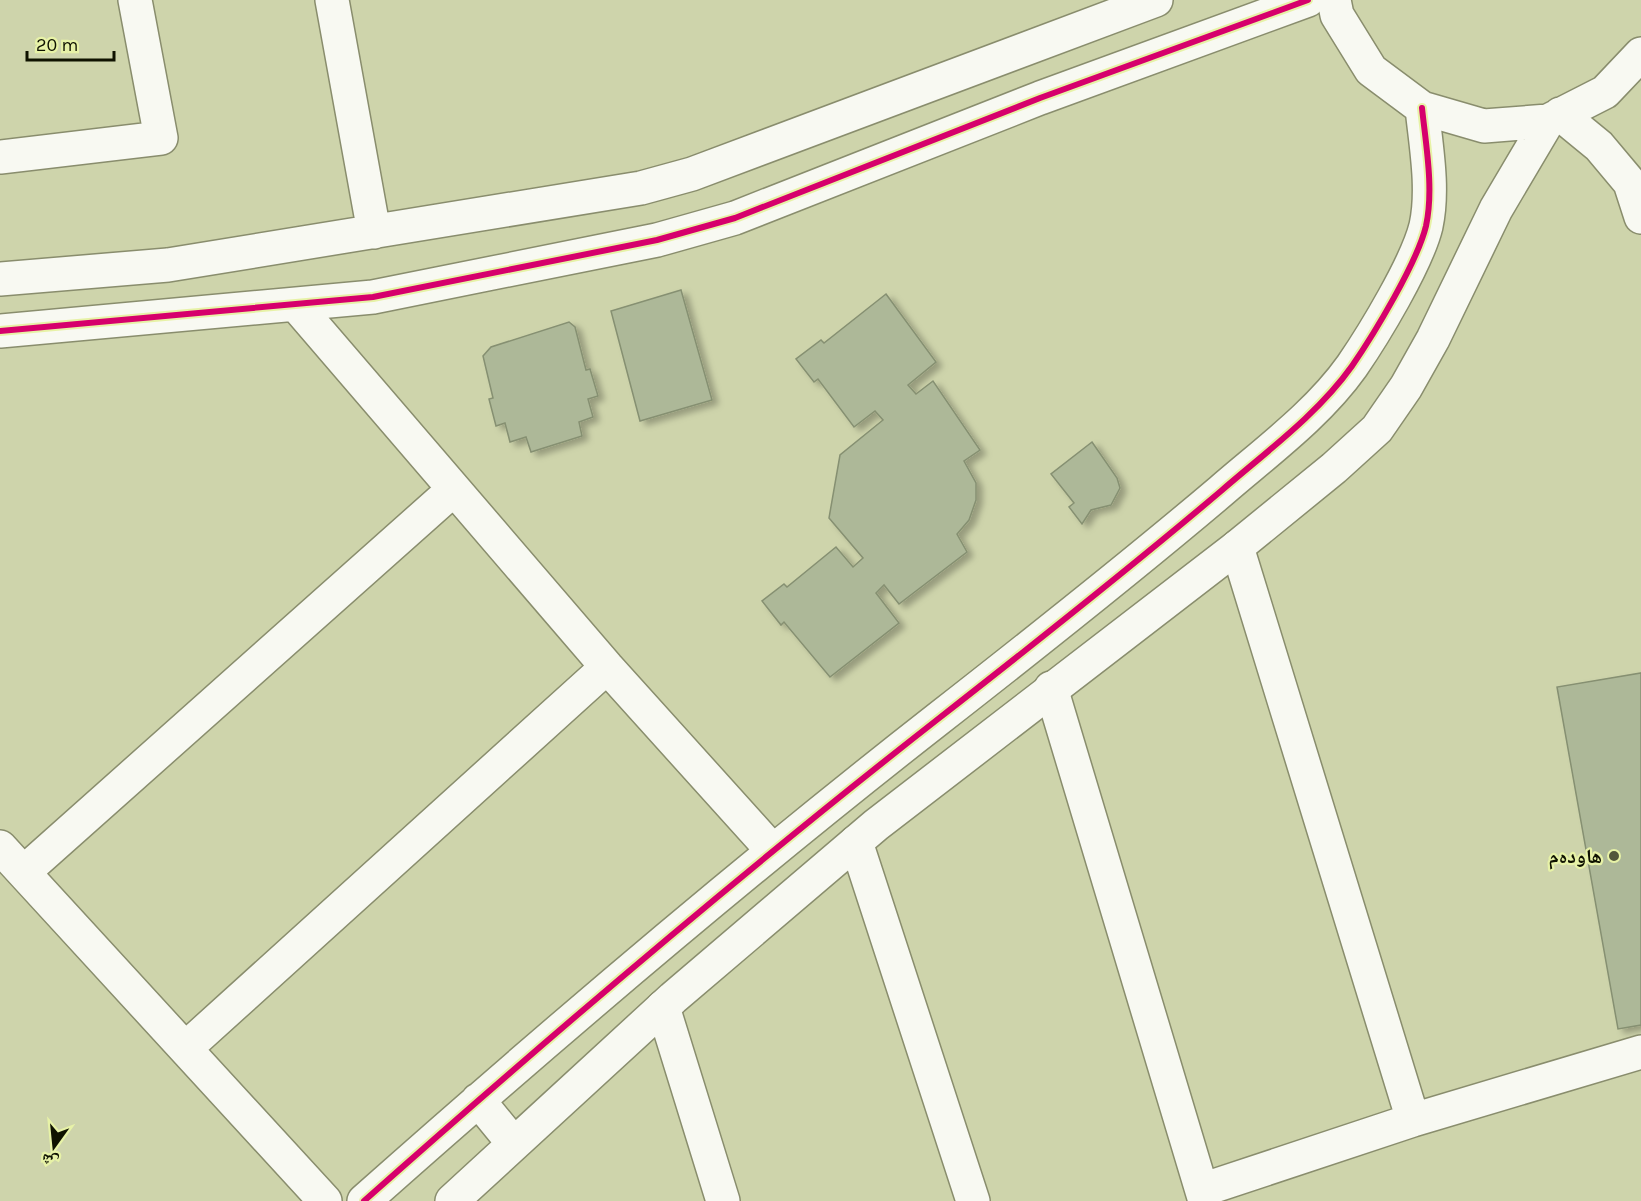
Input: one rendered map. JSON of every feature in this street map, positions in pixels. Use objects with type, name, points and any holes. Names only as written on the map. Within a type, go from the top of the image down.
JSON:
[{"type":"street","points":[[0,156],[161,138],[135,0]]},
{"type":"street","points":[[332,0],[374,232]]},
{"type":"street","points":[[0,279],[168,265],[641,188],[692,174],[1156,0]]},
{"type":"street","points":[[0,331],[385,295],[657,240],[735,218],[1040,98],[1308,0]]},
{"type":"street","points":[[1334,0],[1337,15],[1371,70],[1422,108],[1484,126],[1554,118],[1605,92],[1641,54]]},
{"type":"street","points":[[364,1201],[478,1100],[772,850],[1112,584],[1316,408],[1351,367],[1384,314],[1411,262],[1426,226],[1429,180],[1422,108]]},
{"type":"street","points":[[1554,118],[1599,146],[1630,183],[1641,217]]},
{"type":"street","points":[[452,1201],[663,1008],[856,842],[1051,688],[1237,547],[1334,468],[1377,429],[1427,348],[1496,209],[1554,118]]},
{"type":"street","points":[[296,305],[607,667],[772,850]]},
{"type":"street","points":[[24,872],[453,490]]},
{"type":"street","points":[[1237,547],[1413,1120]]},
{"type":"street","points":[[186,1047],[607,667]]},
{"type":"street","points":[[1051,688],[1204,1196],[1413,1120],[1641,1052]]},
{"type":"street","points":[[856,842],[973,1201]]},
{"type":"street","points":[[0,847],[326,1201]]},
{"type":"street","points":[[663,1008],[723,1201]]},
{"type":"street","points":[[478,1100],[514,1144]]},
{"type":"building","points":[[681,290],[712,400],[640,421],[611,311]]},
{"type":"building","points":[[886,294],[936,362],[908,385],[916,394],[933,381],[980,450],[964,461],[976,483],[976,500],[969,520],[957,534],[967,552],[899,604],[884,585],[876,593],[899,623],[830,677],[784,622],[781,625],[762,601],[784,584],[787,587],[836,547],[853,567],[863,558],[829,518],[840,455],[883,420],[875,411],[854,427],[818,379],[814,382],[796,359],[821,340],[824,343]]},
{"type":"building","points":[[569,322],[575,327],[586,370],[590,369],[598,396],[588,399],[593,417],[579,422],[582,436],[531,452],[526,437],[510,442],[505,423],[496,426],[489,399],[493,398],[483,356],[491,347]]},
{"type":"building","points":[[1092,442],[1117,478],[1120,488],[1111,505],[1091,510],[1082,524],[1069,507],[1074,503],[1051,474]]},
{"type":"building","name":"هاودەم","points":[[1641,673],[1641,1025],[1618,1029],[1557,687]]},
{"type":"cycle path","points":[[0,331],[373,297],[657,240],[735,218],[1040,98],[1308,0]]},
{"type":"cycle path","points":[[364,1201],[505,1077],[719,895],[1151,549],[1273,447],[1324,400],[1352,366],[1372,336],[1394,298],[1421,241],[1426,226],[1429,197],[1422,108]]},
{"type":"place","name":"هاودەم","points":[[1614,856]]}]
